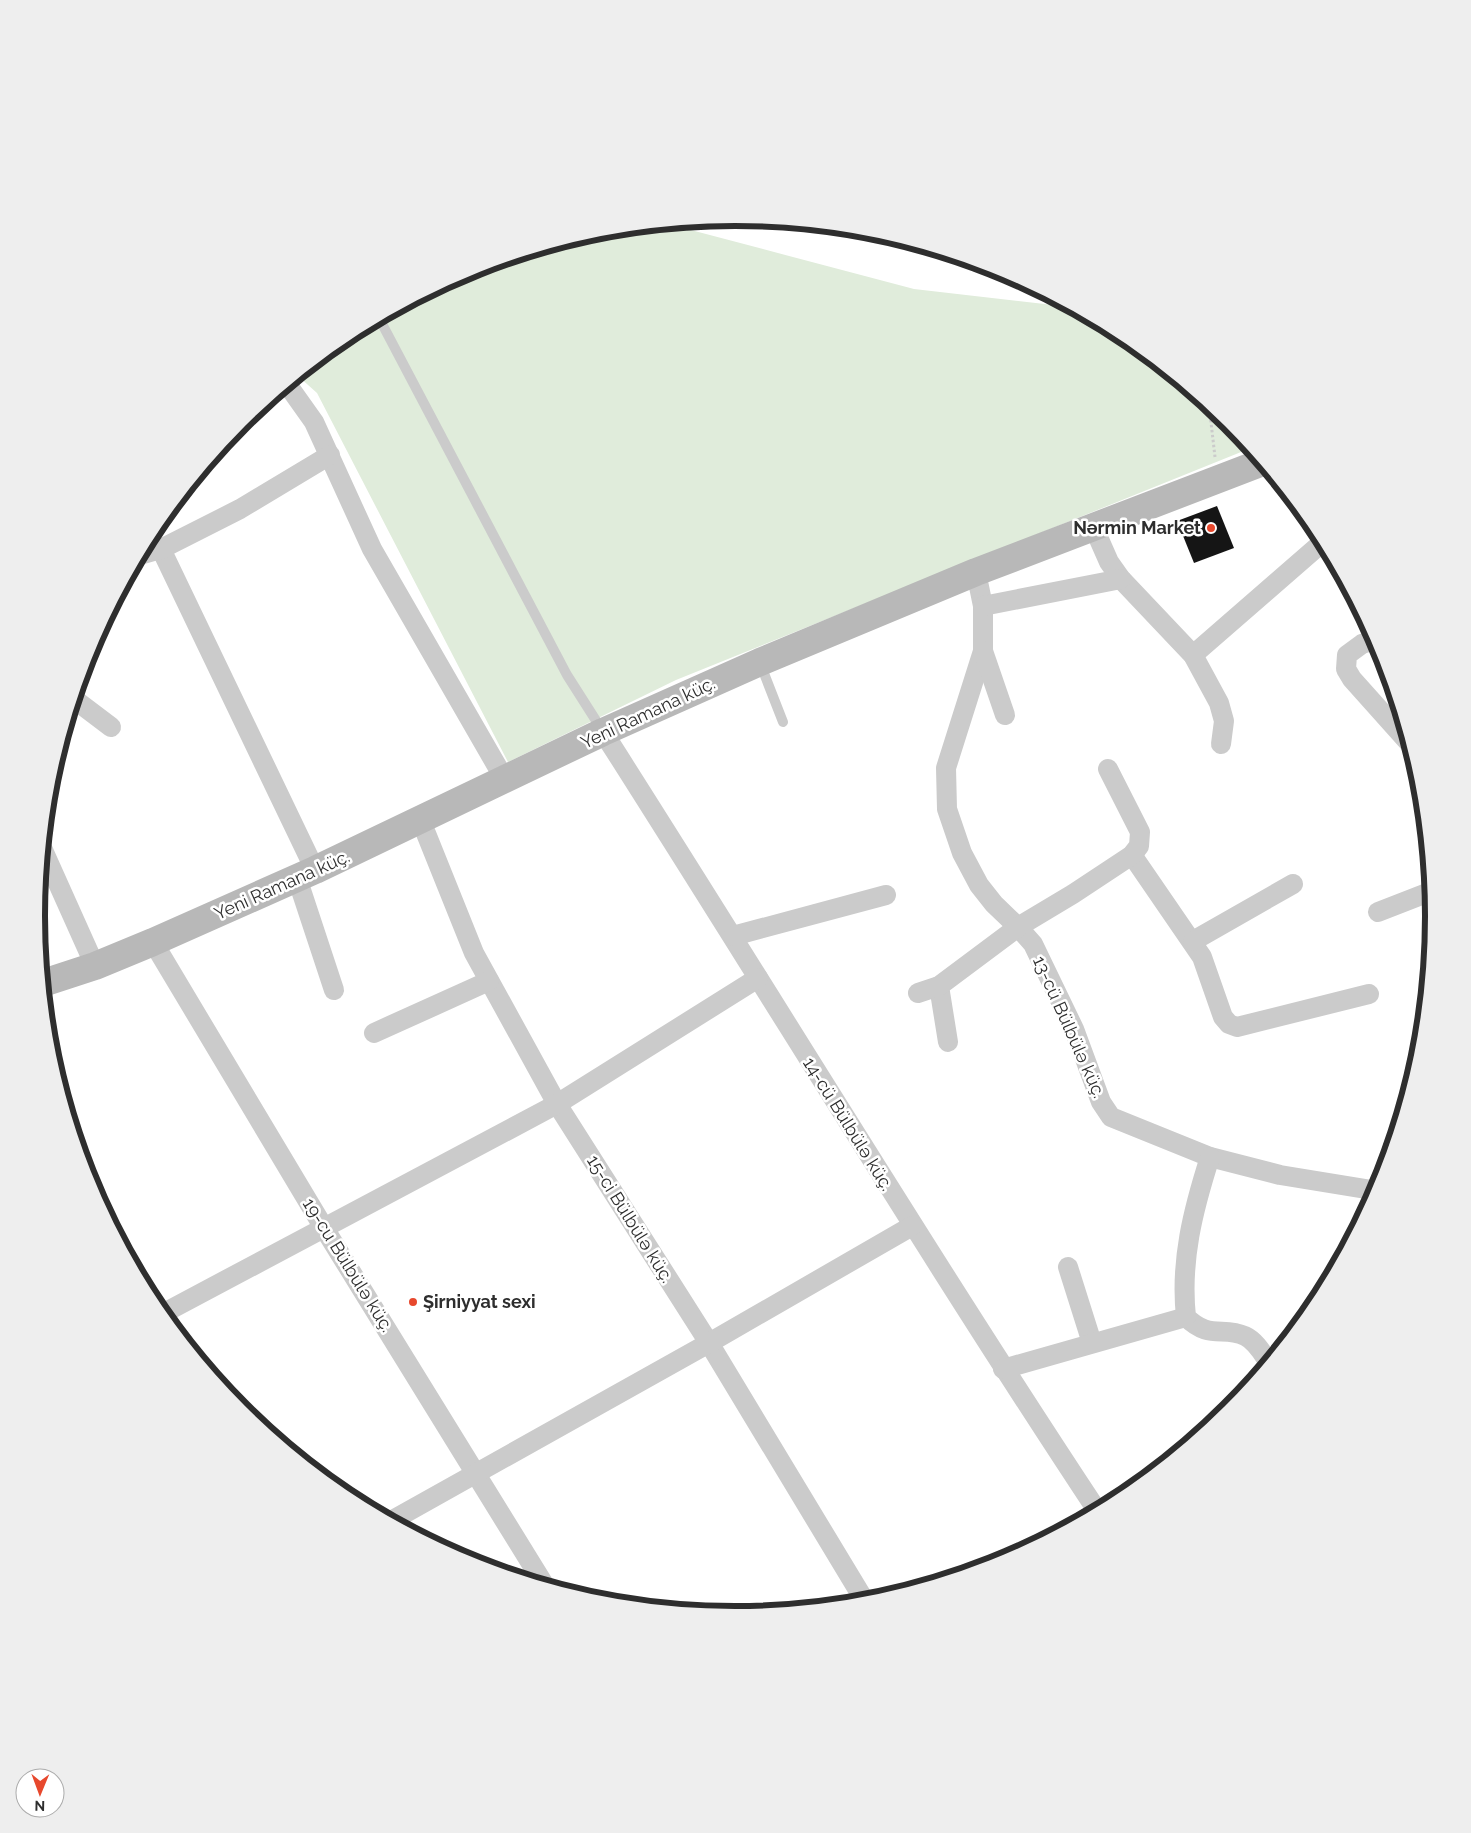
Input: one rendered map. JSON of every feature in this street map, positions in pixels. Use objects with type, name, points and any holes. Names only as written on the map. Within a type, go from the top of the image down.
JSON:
[{"type":"street","points":[[290,389],[314,422],[372,549],[505,780]]},
{"type":"street","points":[[149,552],[161,549],[240,509],[330,455]]},
{"type":"street","name":"Yeni Ramana küç.","points":[[48,981],[96,966],[154,942],[306,874],[421,821],[604,732],[760,662],[976,572],[1258,464]]},
{"type":"street","points":[[1094,528],[1120,579],[1193,655],[1219,703],[1224,721],[1222,744]]},
{"type":"street","points":[[1193,655],[1318,546]]},
{"type":"street","points":[[161,549],[306,874],[334,990]]},
{"type":"street","name":"13-cü Bülbülə küç.","points":[[976,572],[983,606],[983,651],[946,768],[947,809],[962,853],[979,885],[994,904],[1033,944],[1074,1029],[1101,1102],[1110,1117],[1210,1157],[1280,1174],[1369,1189]]},
{"type":"street","points":[[983,606],[1120,579]]},
{"type":"street","points":[[1368,642],[1347,655],[1346,669],[1352,679],[1400,733]]},
{"type":"street","points":[[983,651],[1005,715]]},
{"type":"street","points":[[80,703],[111,727]]},
{"type":"street","name":"14-cü Bülbülə küç.","points":[[604,732],[733,936],[912,1226],[1003,1369],[1094,1506]]},
{"type":"street","points":[[918,994],[939,986],[1018,927],[1132,855],[1139,846],[1140,832],[1108,770]]},
{"type":"street","name":"15-ci Bülbülə küç.","points":[[421,821],[474,954],[557,1104],[709,1343],[861,1595]]},
{"type":"street","points":[[1132,855],[1193,941],[1202,957],[1223,1017],[1229,1024],[1238,1027],[1369,994]]},
{"type":"street","points":[[47,859],[96,966]]},
{"type":"street","points":[[1193,941],[1293,884]]},
{"type":"street","points":[[1378,912],[1426,894]]},
{"type":"street","points":[[733,936],[886,895]]},
{"type":"street","name":"19-cu Bülbülə küç.","points":[[154,942],[324,1228],[540,1578]]},
{"type":"street","points":[[169,1310],[557,1104],[758,978]]},
{"type":"street","points":[[374,1032],[489,981]]},
{"type":"street","points":[[939,986],[948,1042]]},
{"type":"street","points":[[1210,1157],[1196,1201],[1188,1238],[1184,1294],[1186,1317],[1195,1326],[1208,1331],[1245,1336],[1254,1342],[1266,1359]]},
{"type":"street","points":[[397,1518],[709,1343],[912,1226]]},
{"type":"street","points":[[1068,1267],[1092,1343]]},
{"type":"street","points":[[1003,1369],[1186,1317]]},
{"type":"lane","points":[[382,324],[566,675],[604,732]]},
{"type":"lane","points":[[760,662],[783,722]]},
{"type":"path","points":[[1210,415],[1217,480]]},
{"type":"green space","points":[[683,228],[914,289],[1056,305],[1119,342],[1156,369],[1191,397],[1245,450],[676,680],[508,762],[317,393],[302,379],[352,342],[430,297],[514,263],[557,250],[601,239]]},
{"type":"building","points":[[1217,506],[1234,548],[1194,563],[1177,521]]},
{"type":"place","name":"Nərmin Market","points":[[1211,528]]},
{"type":"place","name":"Şirniyyat sexi","points":[[413,1302]]}]
